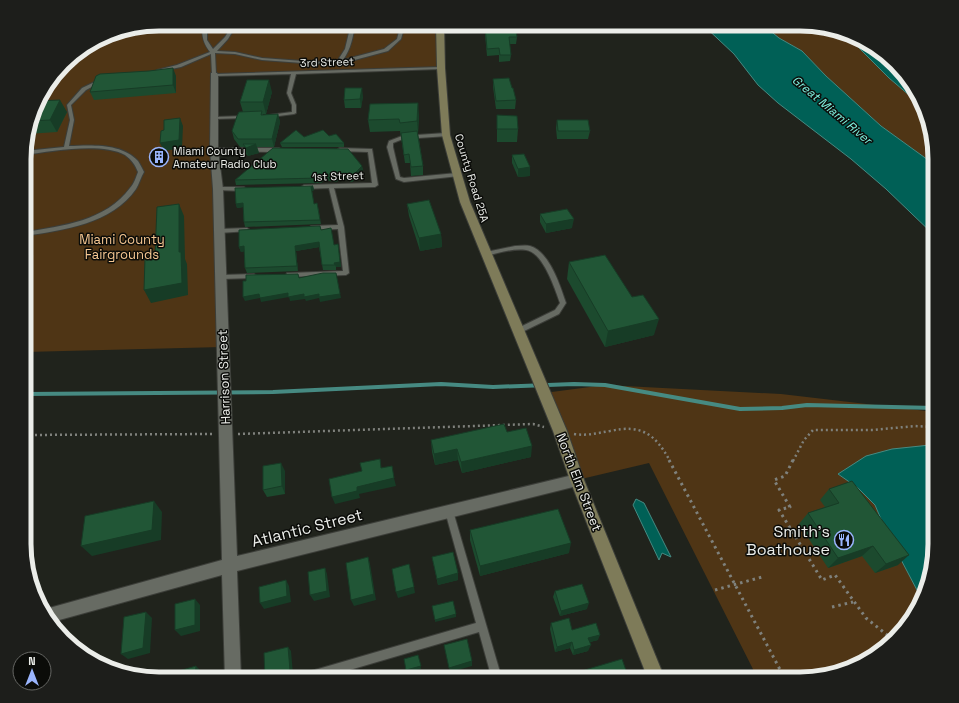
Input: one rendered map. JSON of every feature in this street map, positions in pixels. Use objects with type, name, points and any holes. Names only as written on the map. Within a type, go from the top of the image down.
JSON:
[{"type":"main road","name":"County Road 25A","points":[[440,31],[446,135],[465,202],[500,286]]},
{"type":"main road","name":"North Elm Street","points":[[500,286],[560,431],[577,480],[654,672]]},
{"type":"street","name":"Harrison Street","points":[[214,75],[214,150],[218,189],[233,672]]},
{"type":"street","name":"Atlantic Street","points":[[52,614],[230,565],[577,480]]},
{"type":"lane","points":[[204,31],[206,45],[213,52],[235,53],[262,59],[316,63],[347,61],[386,50],[399,39],[401,31]]},
{"type":"lane","points":[[151,73],[179,66],[213,52],[227,38],[231,31]]},
{"type":"lane","points":[[339,62],[346,54],[352,31]]},
{"type":"lane","points":[[213,52],[214,75]]},
{"type":"lane","name":"3rd Street","points":[[214,75],[441,68]]},
{"type":"lane","points":[[266,116],[282,116],[294,113],[294,105],[289,93],[294,72]]},
{"type":"lane","points":[[62,106],[69,105],[84,89],[108,76]]},
{"type":"lane","points":[[66,148],[72,120],[69,105]]},
{"type":"lane","points":[[214,118],[252,117]]},
{"type":"lane","points":[[446,135],[402,138],[391,142],[390,147],[398,178],[413,180],[457,175]]},
{"type":"lane","points":[[31,152],[90,146],[102,148],[125,154],[135,161],[141,172],[137,184],[127,197],[115,207],[91,220],[56,229],[31,233]]},
{"type":"lane","points":[[214,150],[284,150]]},
{"type":"lane","name":"1st Street","points":[[301,187],[375,185],[370,150],[331,150]]},
{"type":"lane","points":[[283,275],[346,273],[341,228],[331,186]]},
{"type":"lane","points":[[218,189],[248,188]]},
{"type":"lane","points":[[303,229],[341,228]]},
{"type":"lane","points":[[219,231],[257,230]]},
{"type":"lane","points":[[486,254],[529,248],[541,255],[557,286],[563,303],[557,312],[518,331]]},
{"type":"lane","points":[[221,277],[260,276]]},
{"type":"lane","points":[[449,511],[495,672]]},
{"type":"lane","points":[[325,672],[482,626]]},
{"type":"path","points":[[31,435],[226,434],[534,424],[586,436],[613,430],[637,429],[653,436],[668,458],[781,672]]},
{"type":"path","points":[[888,636],[866,619],[835,575],[822,580],[779,510],[790,507],[774,480],[785,476],[804,440],[812,430],[881,430],[923,424],[928,425]]},
{"type":"path","points":[[715,590],[762,577]]},
{"type":"path","points":[[832,607],[853,602]]},
{"type":"green space","name":"Miami County Fairgrounds","points":[[440,31],[441,68],[214,75],[222,347],[31,352],[32,142],[35,126],[44,102],[57,81],[75,63],[95,48],[126,35],[142,32]]},
{"type":"green space","points":[[770,31],[808,31],[825,33],[855,44],[915,102],[926,134],[928,160],[881,126],[826,76],[802,51],[779,38]]},
{"type":"green space","points":[[605,385],[781,394],[928,411],[928,552],[926,569],[915,601],[911,608],[902,622],[878,646],[857,659],[825,670],[808,672],[754,672],[649,463],[577,480],[544,393]]},
{"type":"water","name":"Great Miami River","points":[[709,31],[770,31],[779,38],[802,51],[826,76],[881,126],[928,160],[928,229],[886,189],[851,159],[778,103],[758,85],[734,54]]},
{"type":"water","points":[[855,44],[878,57],[902,81],[912,98],[889,78]]},
{"type":"water","points":[[928,445],[928,552],[926,569],[918,592],[887,533],[875,505],[858,488],[838,474],[866,456],[892,449]]},
{"type":"water","points":[[636,499],[644,503],[671,557],[662,553],[659,560],[633,505]]},
{"type":"building","points":[[485,31],[516,31],[517,37],[509,37],[511,55],[500,55],[499,48],[487,49]]},
{"type":"building","points":[[173,68],[173,85],[90,92],[96,76],[100,74]]},
{"type":"building","points":[[509,78],[516,100],[496,101],[493,79]]},
{"type":"building","points":[[247,80],[269,80],[263,102],[240,102]]},
{"type":"building","points":[[345,88],[362,88],[360,99],[344,100]]},
{"type":"building","points":[[60,100],[50,120],[37,121],[44,102]]},
{"type":"building","points":[[418,103],[417,121],[400,123],[399,119],[368,120],[370,104]]},
{"type":"building","points":[[262,111],[261,115],[278,114],[272,139],[238,139],[232,131],[239,112]]},
{"type":"building","points":[[497,115],[517,116],[518,129],[497,129]]},
{"type":"building","points":[[180,118],[179,140],[160,143],[161,131],[164,130],[164,120]]},
{"type":"building","points":[[557,120],[588,120],[590,131],[558,131]]},
{"type":"building","points":[[296,130],[304,137],[323,130],[329,136],[336,134],[344,143],[280,143]]},
{"type":"building","points":[[417,131],[423,166],[411,167],[409,154],[404,155],[401,133]]},
{"type":"building","points":[[243,144],[256,144],[246,148]]},
{"type":"building","points":[[273,148],[348,149],[362,166],[351,177],[340,173],[335,178],[323,176],[320,178],[235,180]]},
{"type":"building","points":[[524,154],[530,167],[518,169],[512,155]]},
{"type":"building","points":[[313,186],[311,187],[314,204],[317,203],[320,220],[244,222],[243,203],[236,204],[235,188]]},
{"type":"building","points":[[429,200],[441,234],[419,238],[407,204]]},
{"type":"building","points":[[179,204],[179,252],[181,252],[182,283],[144,290],[145,258],[155,256],[157,207]]},
{"type":"building","points":[[567,209],[574,219],[546,224],[540,214]]},
{"type":"building","points":[[320,226],[321,230],[331,228],[334,245],[338,244],[340,262],[334,263],[335,265],[322,265],[319,242],[295,246],[297,266],[245,268],[244,246],[239,247],[239,230]]},
{"type":"building","points":[[605,255],[632,297],[643,295],[659,319],[608,331],[569,262]]},
{"type":"building","points":[[323,273],[336,273],[340,294],[319,297],[319,294],[304,297],[304,294],[288,297],[288,293],[260,298],[259,294],[243,297],[243,281],[246,281],[246,275],[298,274],[299,278]]},
{"type":"building","points":[[504,424],[507,432],[526,428],[532,446],[461,462],[457,449],[434,454],[431,440]]},
{"type":"building","points":[[380,459],[381,468],[392,466],[394,478],[357,487],[357,491],[332,497],[329,479],[362,471],[360,463]]},
{"type":"building","points":[[281,463],[282,486],[263,490],[263,466]]},
{"type":"building","name":"Smith's Boathouse","points":[[852,481],[909,555],[886,564],[873,546],[838,558],[808,513],[839,503],[829,489]]},
{"type":"building","points":[[154,501],[152,530],[81,546],[85,516]]},
{"type":"building","points":[[558,509],[571,543],[480,566],[470,530]]},
{"type":"building","points":[[453,552],[458,573],[437,579],[432,557]]},
{"type":"building","points":[[368,557],[374,594],[351,600],[346,563]]},
{"type":"building","points":[[409,564],[414,587],[396,592],[392,569]]},
{"type":"building","points":[[325,568],[327,591],[310,595],[308,572]]},
{"type":"building","points":[[286,580],[287,596],[260,603],[259,587]]},
{"type":"building","points":[[582,584],[589,603],[561,611],[555,591]]},
{"type":"building","points":[[195,599],[195,625],[175,630],[175,604]]},
{"type":"building","points":[[453,601],[456,614],[435,620],[432,606]]},
{"type":"building","points":[[146,612],[143,648],[121,654],[124,617]]},
{"type":"building","points":[[569,618],[572,630],[596,623],[600,635],[588,638],[591,645],[574,650],[572,642],[557,647],[551,623]]},
{"type":"building","points":[[467,639],[472,661],[449,668],[444,645]]},
{"type":"building","points":[[288,647],[290,670],[283,672],[265,672],[264,653]]},
{"type":"building","points":[[418,655],[421,666],[406,670],[404,659]]},
{"type":"building","points":[[622,659],[627,672],[578,672]]},
{"type":"building","points":[[196,666],[196,672],[175,672]]},
{"type":"waterway","points":[[31,394],[273,392],[441,384],[493,387],[574,384],[605,385],[740,409],[782,408],[807,405],[928,408]]},
{"type":"place","name":"Miami County Amateur Radio Club","points":[[159,157]]},
{"type":"place","name":"Smith's Boathouse","points":[[844,540]]}]
